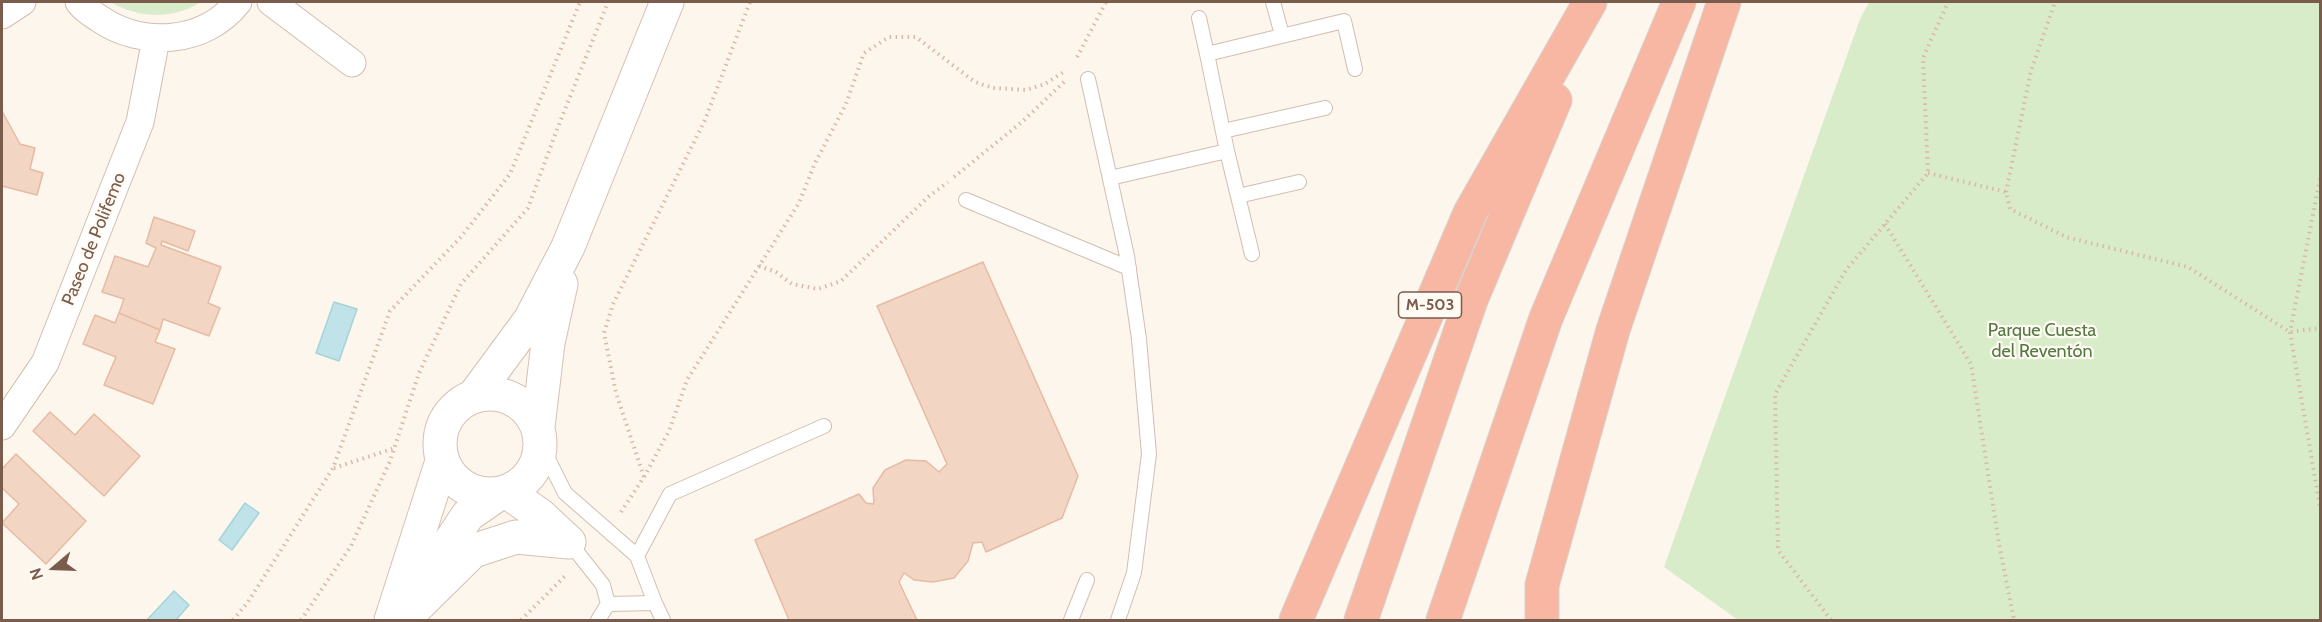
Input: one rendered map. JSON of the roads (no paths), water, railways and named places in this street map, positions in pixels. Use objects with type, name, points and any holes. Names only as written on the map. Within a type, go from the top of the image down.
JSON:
[{"type":"highway","name":"M-503","points":[[1296,621],[1470,213],[1590,2]]},
{"type":"highway","name":"M-503","points":[[1361,621],[1471,300],[1596,2]]},
{"type":"highway","points":[[1443,621],[1546,318],[1679,2]]},
{"type":"highway","points":[[1542,621],[1542,585],[1613,330],[1724,2]]},
{"type":"street","points":[[2,15],[22,2]]},
{"type":"street","points":[[79,2],[84,9],[117,31],[156,39],[184,36],[211,25],[238,2]]},
{"type":"street","points":[[271,2],[352,63]]},
{"type":"street","points":[[474,396],[530,320],[568,247],[667,2]]},
{"type":"street","name":"Paseo de Polifemo","points":[[2,426],[45,363],[140,122],[156,39]]},
{"type":"street","points":[[397,621],[468,515],[524,482],[536,465],[549,343],[568,247]]},
{"type":"street","points":[[539,436],[530,414],[519,402],[505,396],[489,394],[474,396],[460,403],[448,414],[441,429],[439,445],[442,460],[448,473],[457,484],[483,495],[502,493],[540,515],[577,550]]},
{"type":"street","points":[[392,621],[442,460]]},
{"type":"street","points":[[403,621],[473,551],[516,537],[577,550]]},
{"type":"lane","points":[[1274,2],[1282,35]]},
{"type":"lane","points":[[1199,18],[1227,151],[1252,254]]},
{"type":"lane","points":[[1207,54],[1344,21],[1355,69]]},
{"type":"lane","points":[[1088,79],[1129,268],[1149,454],[1134,573],[1118,621]]},
{"type":"lane","points":[[1223,131],[1325,108]]},
{"type":"lane","points":[[1110,178],[1227,151]]},
{"type":"lane","points":[[1238,196],[1299,182]]},
{"type":"lane","points":[[966,200],[1129,268]]},
{"type":"lane","points":[[637,556],[670,494],[824,426]]},
{"type":"lane","points":[[539,436],[565,493],[637,556],[663,621]]},
{"type":"lane","points":[[577,550],[603,585],[608,603],[598,621]]},
{"type":"lane","points":[[1071,621],[1087,580]]},
{"type":"lane","points":[[608,603],[655,603]]},
{"type":"water","points":[[334,302],[357,309],[339,361],[316,353]]},
{"type":"water","points":[[245,503],[259,513],[232,550],[219,540]]},
{"type":"water","points":[[174,591],[189,605],[176,620],[147,620]]},
{"type":"park label","name":"Parque Cuesta del Reventón","points":[[2042,341]]}]
